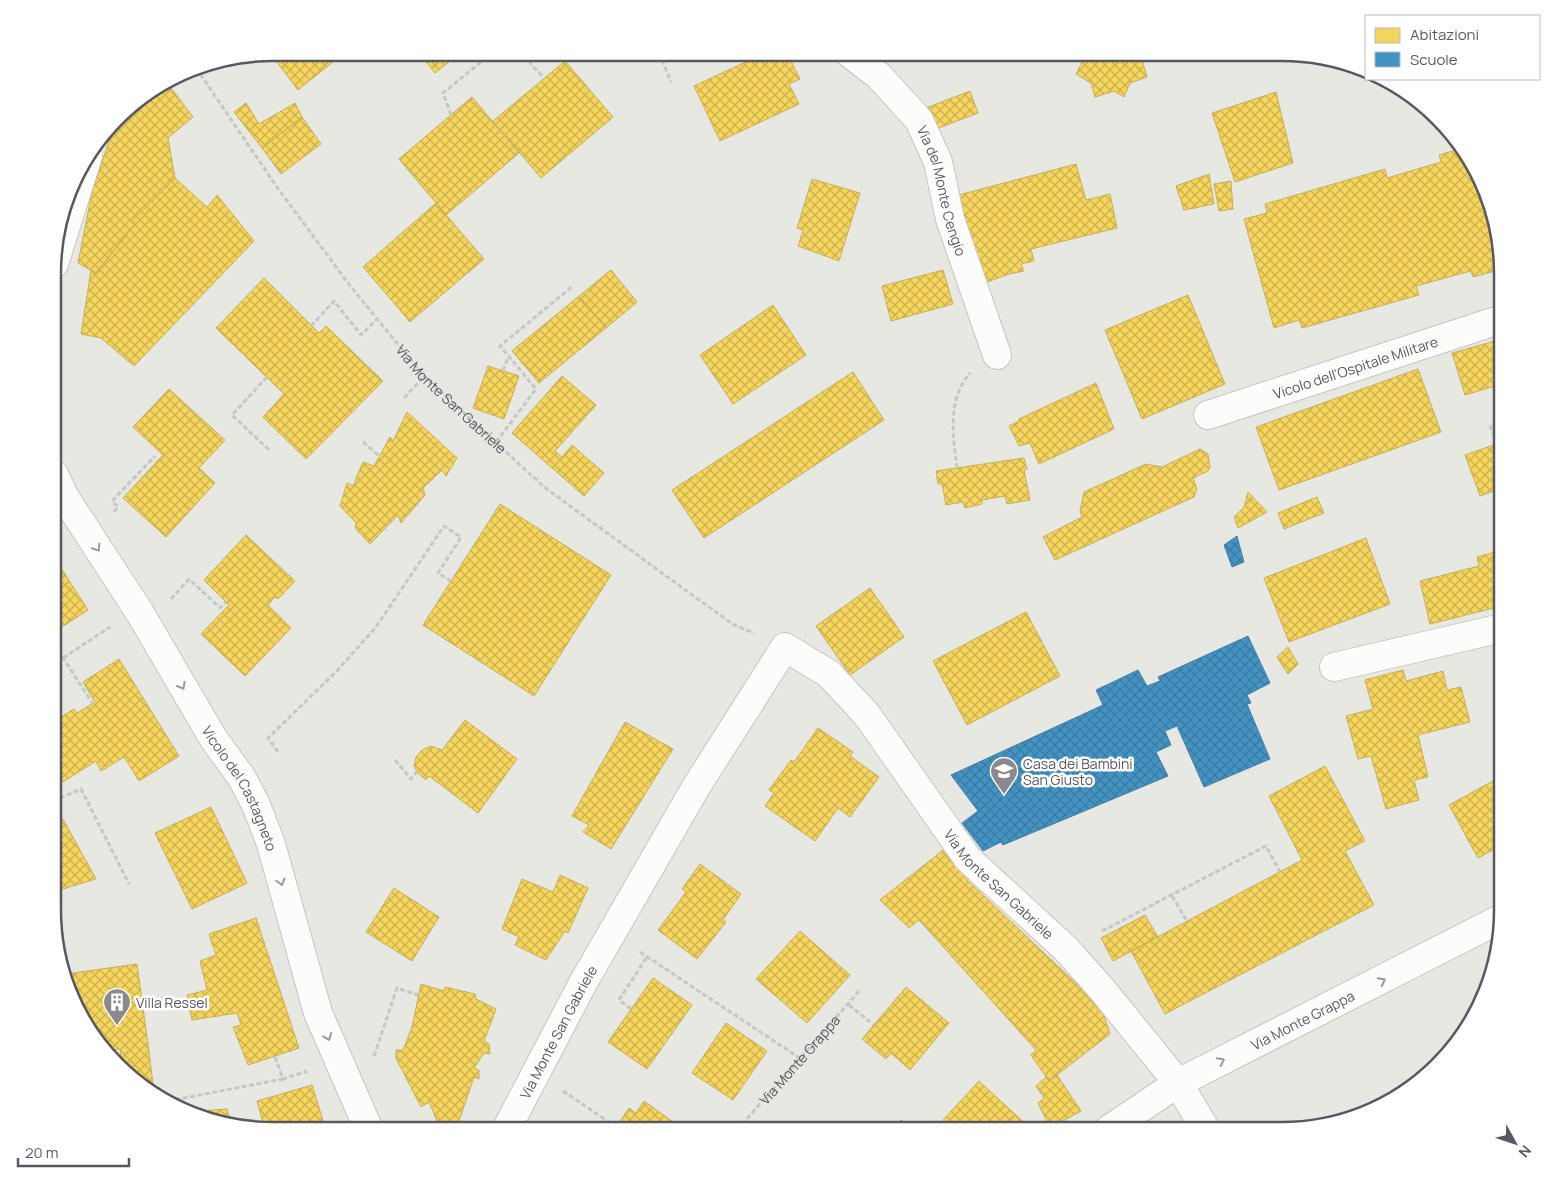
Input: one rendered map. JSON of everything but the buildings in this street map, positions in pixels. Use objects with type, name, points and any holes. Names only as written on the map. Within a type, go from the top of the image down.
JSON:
[{"type":"street","name":"Via del Monte Cengio","points":[[859,61],[878,76],[919,120],[938,162],[950,219],[986,361]]},
{"type":"street","name":"Vicolo dell'Ospitale Militare","points":[[1208,415],[1494,322]]},
{"type":"street","name":"Vicolo del Castagneto","points":[[61,489],[140,613],[213,738],[242,778],[256,805],[271,844],[318,1013],[365,1122]]},
{"type":"street","points":[[1334,667],[1494,630]]},
{"type":"street","name":"Via Monte San Gabriele","points":[[510,1122],[535,1072],[696,787],[785,647],[829,674],[867,715],[968,859],[1066,949],[1178,1083],[1201,1122]]},
{"type":"street","name":"Via Monte Grappa","points":[[1120,1122],[1178,1083],[1493,923]]},
{"type":"path","points":[[451,115],[443,93],[482,61]]},
{"type":"path","points":[[530,61],[544,78]]},
{"type":"path","points":[[662,61],[670,82]]},
{"type":"path","name":"Via Monte San Gabriele","points":[[200,74],[279,190],[376,320],[424,376],[544,487],[695,598],[734,624],[785,647]]},
{"type":"path","points":[[496,442],[536,389],[500,346],[573,286]]},
{"type":"path","points":[[311,326],[334,301],[361,335],[376,320]]},
{"type":"path","points":[[503,371],[508,357]]},
{"type":"path","points":[[957,468],[953,433],[954,409],[962,382],[986,361]]},
{"type":"path","points":[[404,398],[424,376]]},
{"type":"path","points":[[267,377],[232,415],[269,450]]},
{"type":"path","points":[[1494,424],[1490,425],[1494,436]]},
{"type":"path","points":[[363,442],[379,456]]},
{"type":"path","points":[[113,513],[118,507],[112,501],[155,456]]},
{"type":"path","points":[[278,752],[268,738],[337,670],[376,627],[444,526],[461,537],[438,573],[451,581]]},
{"type":"path","points":[[164,605],[189,579],[220,608],[226,602]]},
{"type":"path","points":[[93,704],[62,658],[102,632]]},
{"type":"path","points":[[395,760],[411,779],[417,772]]},
{"type":"path","points":[[61,798],[81,789],[129,884]]},
{"type":"path","points":[[1102,931],[1266,846],[1280,872]]},
{"type":"path","points":[[1172,896],[1187,921]]},
{"type":"path","points":[[612,934],[801,1059]]},
{"type":"path","points":[[631,1009],[619,1000],[647,957]]},
{"type":"path","points":[[371,1065],[397,988],[418,996]]},
{"type":"path","name":"Via Monte Grappa","points":[[744,1122],[849,1005],[861,989]]},
{"type":"path","points":[[849,1005],[874,1025]]},
{"type":"path","points":[[275,1057],[283,1079]]},
{"type":"path","points":[[178,1099],[283,1079],[338,1061]]},
{"type":"path","points":[[535,1072],[609,1122]]},
{"type":"place","name":"Casa dei Bambini San Giusto","points":[[1004,795]]},
{"type":"place","name":"Villa Ressel","points":[[117,1026]]}]
